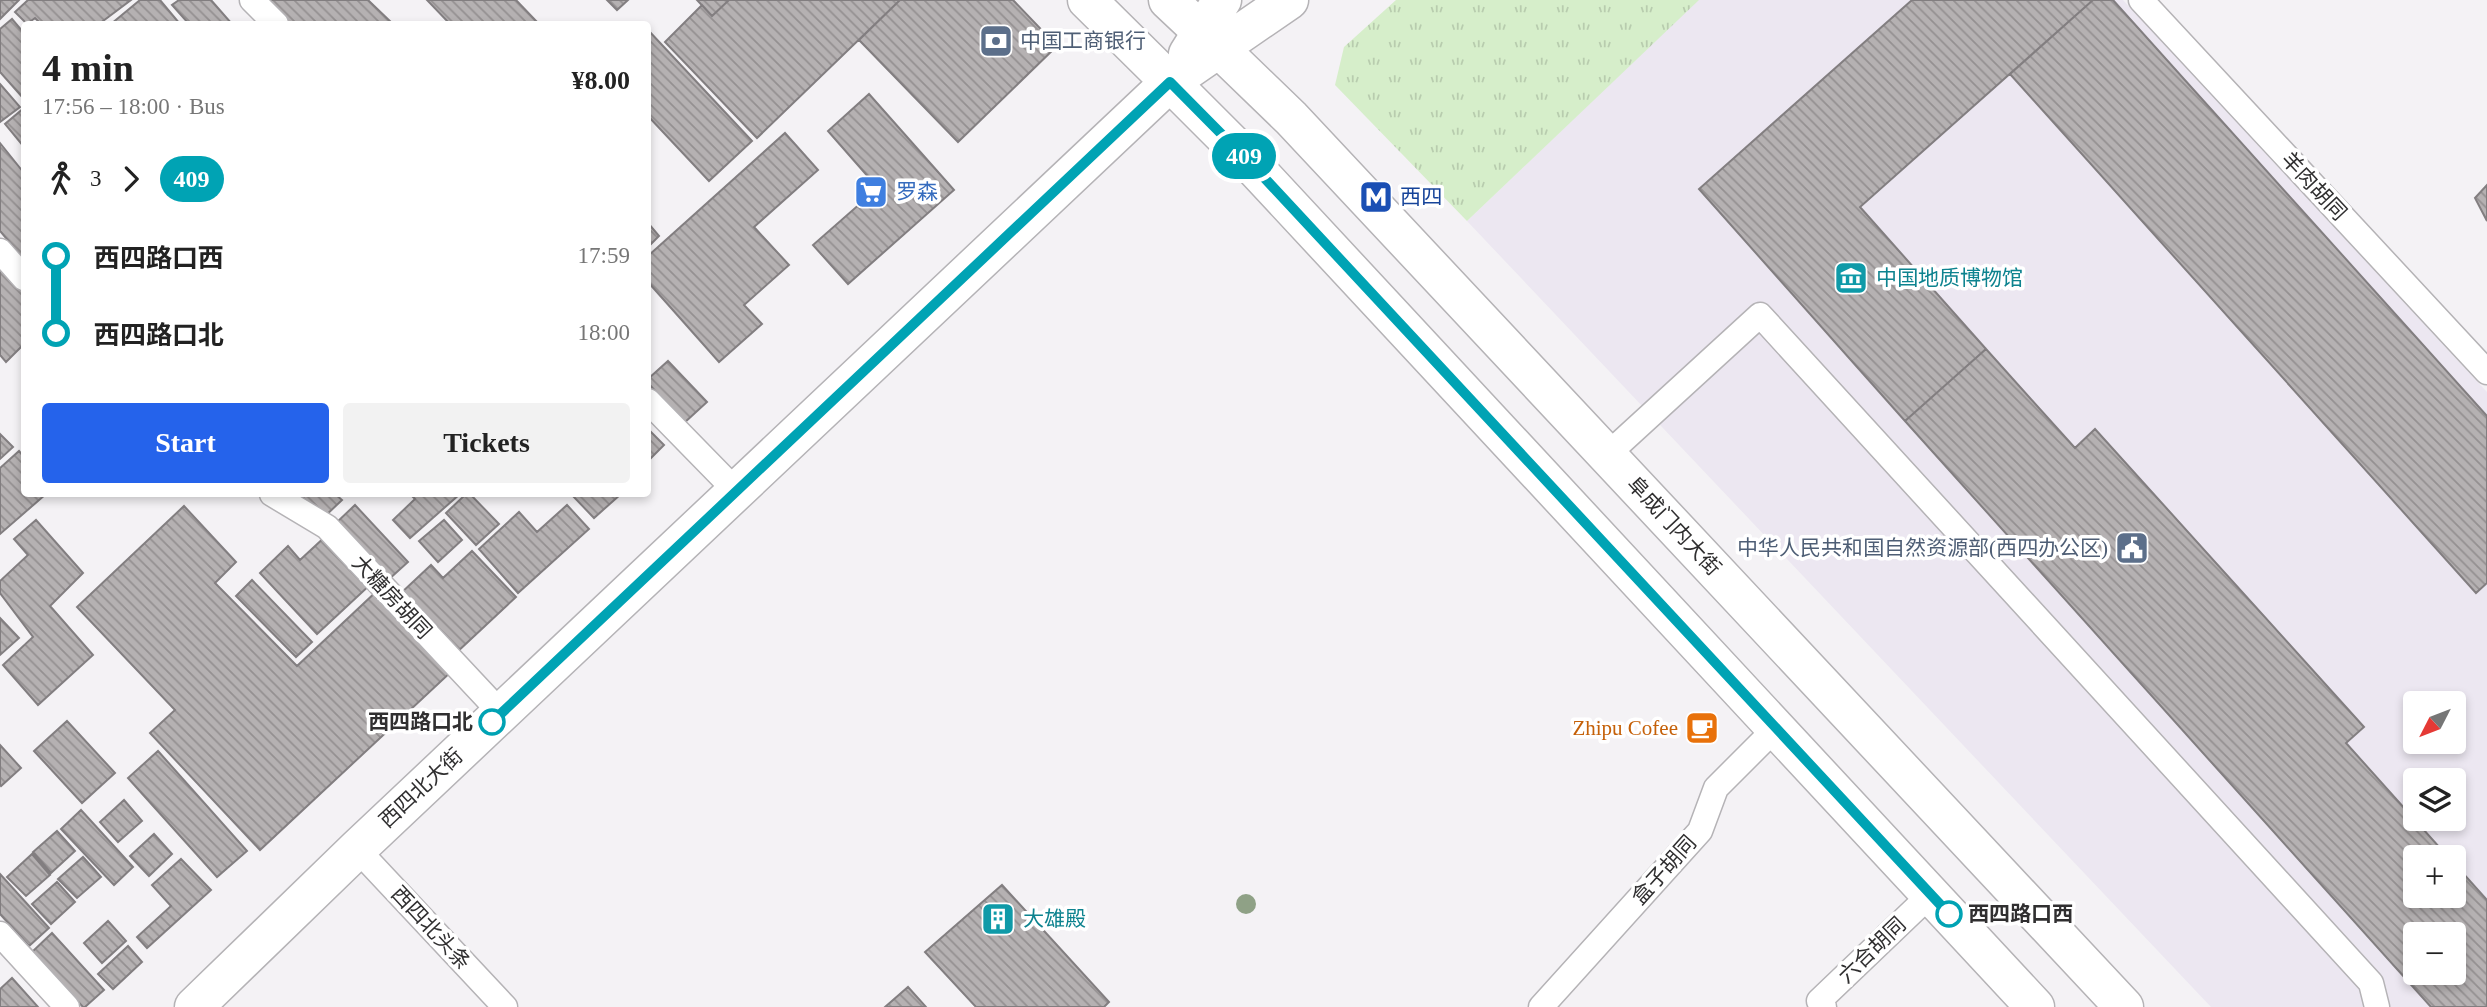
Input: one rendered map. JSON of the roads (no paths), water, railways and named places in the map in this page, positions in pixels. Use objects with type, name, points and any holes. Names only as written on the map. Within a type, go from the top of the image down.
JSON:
[{"type":"main road","points":[[1087,0],[1249,162],[2035,1007]]},
{"type":"main road","name":"阜成门内大街","points":[[1168,0],[1291,118],[2124,1007]]},
{"type":"main road","points":[[1211,41],[1222,0]]},
{"type":"main road","name":"西四北大街","points":[[194,1007],[357,849],[1211,41],[1289,0]]},
{"type":"lane","points":[[252,0],[273,21]]},
{"type":"lane","name":"羊肉胡同","points":[[2141,0],[2487,372]]},
{"type":"lane","points":[[0,251],[21,275]]},
{"type":"lane","points":[[1607,455],[1760,315],[2371,983],[2377,1007]]},
{"type":"lane","points":[[651,404],[736,491]]},
{"type":"lane","name":"大糖房胡同","points":[[277,497],[327,527],[501,713]]},
{"type":"lane","name":"盒子胡同","points":[[1541,1007],[1700,831],[1716,788],[1776,727]]},
{"type":"lane","name":"西四北头条","points":[[357,849],[505,1007]]},
{"type":"lane","name":"六合胡同","points":[[1824,1007],[1819,1001],[1931,894]]},
{"type":"lane","points":[[0,934],[67,1007]]},
{"type":"place","name":"中国工商银行","points":[[996,41]]},
{"type":"place","name":"罗森","points":[[871,192]]},
{"type":"place","name":"西四","points":[[1376,197]]},
{"type":"place","name":"中国地质博物馆","points":[[1851,278]]},
{"type":"place","name":"中华人民共和国自然资源部(西四办公区)","points":[[2132,548]]},
{"type":"place","name":"西四路口北","points":[[492,722]]},
{"type":"place","name":"Zhipu Cofee","points":[[1702,728]]},
{"type":"place","name":"西四路口西","points":[[1949,914]]},
{"type":"place","name":"大雄殿","points":[[998,919]]}]
